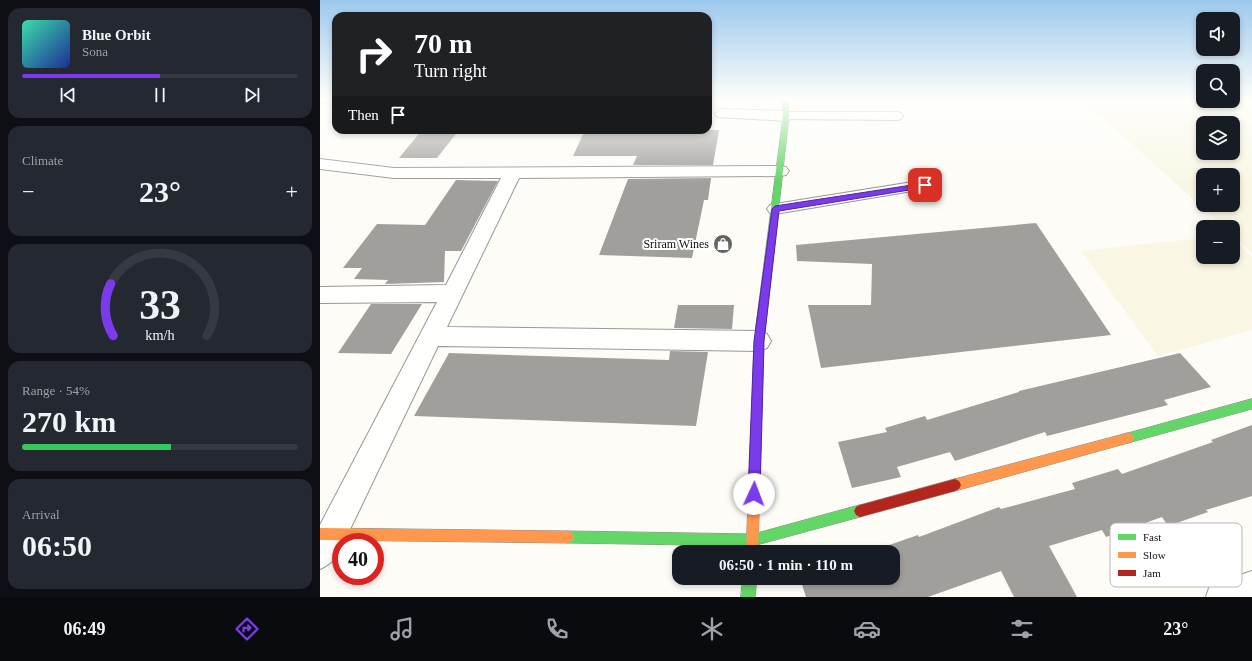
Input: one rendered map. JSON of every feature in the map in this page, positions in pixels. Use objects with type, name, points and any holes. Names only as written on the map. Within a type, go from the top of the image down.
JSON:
[{"type":"street","points":[[753,545],[759,341],[785,127]]},
{"type":"street","points":[[320,164],[394,172],[513,173],[780,171]]},
{"type":"street","points":[[513,173],[452,293],[432,336],[324,541],[753,540],[1252,405]]},
{"type":"street","points":[[320,295],[452,293]]},
{"type":"street","points":[[432,336],[759,341]]},
{"type":"street","points":[[748,597],[749,585]]},
{"type":"street","points":[[1222,597],[1252,587]]},
{"type":"lane","points":[[775,209],[925,185]]},
{"type":"shaded area","points":[[1113,127],[1196,127],[1196,160],[1240,160],[1240,127],[1252,127],[1252,253],[1240,242],[1240,220],[1216,220],[1207,212],[1240,212],[1240,168],[1196,168],[1196,202]]},
{"type":"shaded area","points":[[1196,239],[1196,264],[1240,264],[1240,245],[1252,257],[1252,330],[1158,356],[1081,251]]},
{"type":"building","points":[[712,130],[719,130],[713,165],[633,165],[637,156],[573,156],[583,134],[712,134]]},
{"type":"building","points":[[419,134],[456,134],[437,158],[399,158]]},
{"type":"building","points":[[711,178],[708,200],[704,200],[692,258],[599,255],[628,179]]},
{"type":"building","points":[[456,180],[498,181],[461,251],[445,251],[444,282],[385,284],[388,280],[354,279],[362,268],[343,268],[377,224],[425,225]]},
{"type":"building","points":[[1036,223],[1111,335],[821,368],[808,305],[871,305],[872,264],[797,261],[796,245]]},
{"type":"building","points":[[371,304],[422,304],[391,354],[338,353]]},
{"type":"building","points":[[678,305],[734,305],[732,329],[674,328]]},
{"type":"building","points":[[670,351],[708,352],[696,426],[414,416],[449,353],[669,360]]},
{"type":"building","points":[[1180,353],[1211,387],[1164,400],[1168,405],[1047,436],[1045,432],[955,461],[950,452],[897,467],[901,477],[852,488],[838,442],[887,432],[885,428],[925,416],[927,420],[1019,391]]},
{"type":"building","points":[[1252,425],[1252,496],[1206,510],[1208,512],[1177,523],[1166,523],[1162,517],[1145,523],[1110,523],[1110,536],[1106,537],[1102,530],[1049,546],[1077,597],[1014,597],[1001,571],[928,597],[806,597],[802,585],[900,585],[900,545],[889,545],[918,535],[919,537],[999,507],[1001,509],[1075,489],[1072,483],[1118,469],[1122,474],[1213,442],[1211,440]]},
{"type":"traffic: fast","points":[[757,407],[759,341],[785,127]]},
{"type":"traffic: fast","points":[[1128,438],[1252,404]]},
{"type":"traffic: fast","points":[[568,537],[753,540],[860,511]]},
{"type":"traffic: fast","points":[[748,597],[749,585]]},
{"type":"traffic: slow","points":[[752,545],[757,407]]},
{"type":"traffic: slow","points":[[955,485],[1128,438]]},
{"type":"traffic: slow","points":[[320,534],[568,537]]},
{"type":"traffic: jam","points":[[860,511],[955,485]]},
{"type":"place","name":"Sriram Wines","points":[[723,244]]},
{"type":"route","points":[[754,494],[759,341],[775,209],[925,185]]}]
